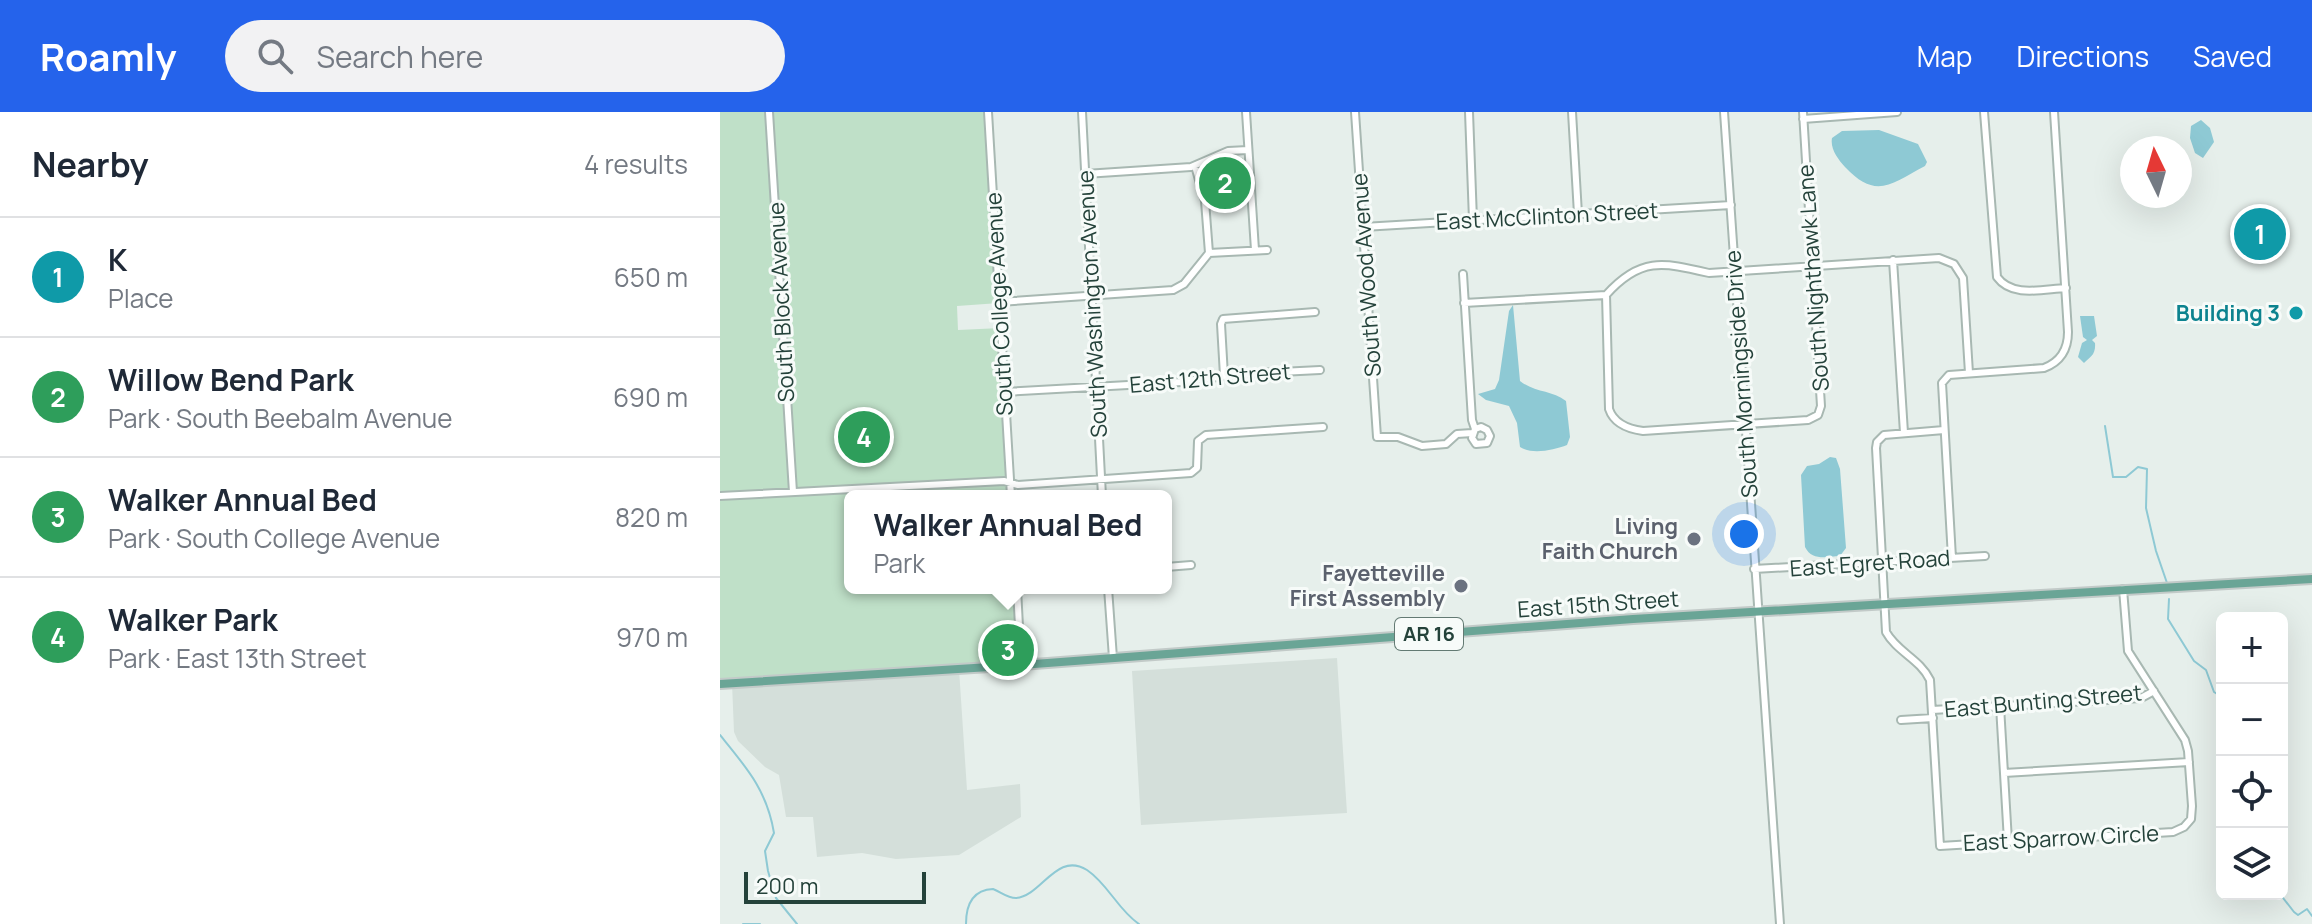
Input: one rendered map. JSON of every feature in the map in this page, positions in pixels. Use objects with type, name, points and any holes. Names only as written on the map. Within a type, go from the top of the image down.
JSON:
[{"type":"main road","name":"East 15th Street","points":[[720,684],[1758,611],[2312,579]]},
{"type":"street","name":"South Block Avenue","points":[[769,112],[793,492]]},
{"type":"street","name":"South College Avenue","points":[[988,112],[1011,490]]},
{"type":"street","name":"South Washington Avenue","points":[[1082,112],[1102,490]]},
{"type":"street","points":[[1246,112],[1255,250]]},
{"type":"street","name":"South Wood Avenue","points":[[1355,112],[1377,437],[1398,437],[1422,446],[1446,444],[1457,434],[1473,431],[1464,303]]},
{"type":"street","points":[[1469,112],[1473,220]]},
{"type":"street","points":[[1572,112],[1578,214]]},
{"type":"street","name":"South Morningside Drive","points":[[1724,112],[1780,924]]},
{"type":"street","points":[[1803,116],[1897,112]]},
{"type":"street","points":[[1984,112],[1997,277],[2006,287],[2016,290],[2066,288]]},
{"type":"street","points":[[1952,558],[1942,383],[1949,375],[2036,369],[2056,362],[2068,340],[2054,112]]},
{"type":"street","name":"South Nighthawk Lane","points":[[1744,424],[1808,420],[1821,411],[1803,116]]},
{"type":"street","points":[[1085,174],[1195,166],[1228,151],[1248,150]]},
{"type":"street","points":[[999,302],[1179,288],[1209,253],[1205,201],[1195,166]]},
{"type":"street","name":"East McClinton Street","points":[[1363,227],[1731,205]]},
{"type":"street","points":[[1209,253],[1267,250]]},
{"type":"street","points":[[1463,274],[1464,303],[1606,295],[1626,274],[1642,267],[1668,266],[1709,273],[1939,258],[1951,262],[1960,271],[1963,282],[1969,373]]},
{"type":"street","points":[[1893,260],[1904,433],[1944,430]]},
{"type":"street","points":[[1606,295],[1609,409],[1616,421],[1635,430],[1744,424]]},
{"type":"street","points":[[1224,376],[1223,319],[1315,312]]},
{"type":"street","name":"East 12th Street","points":[[1004,392],[1320,370]]},
{"type":"street","points":[[720,496],[1004,481],[1018,485],[1191,473],[1197,468],[1198,441],[1206,435],[1323,427]]},
{"type":"street","name":"East Sparrow Circle","points":[[1904,433],[1884,435],[1877,442],[1886,632],[1892,643],[1924,667],[1930,680],[1940,846],[2173,832],[2191,819],[2185,740],[2128,651],[2123,589]]},
{"type":"street","name":"East Egret Road","points":[[1754,569],[1985,556]]},
{"type":"street","points":[[1172,567],[1191,565]]},
{"type":"street","points":[[1017,594],[1021,665]]},
{"type":"street","points":[[1108,594],[1113,658]]},
{"type":"street","name":"East Bunting Street","points":[[1901,720],[2000,706],[2141,698],[2154,691]]},
{"type":"street","points":[[2000,706],[2008,841]]},
{"type":"street","points":[[2004,773],[2189,762]]},
{"type":"shaded area","points":[[1337,658],[1347,813],[1141,825],[1132,671]]},
{"type":"shaded area","points":[[959,669],[967,790],[1020,784],[1021,817],[959,855],[896,859],[862,853],[817,857],[813,817],[786,817],[779,775],[765,767],[738,741],[734,732],[732,683]]},
{"type":"green space","points":[[720,112],[988,112],[999,303],[957,306],[958,330],[1001,328],[1011,490],[844,490],[844,594],[1017,594],[1021,665],[720,684]]},
{"type":"green space","points":[[1233,157],[1243,158],[1247,199],[1231,196],[1210,198],[1202,171]]},
{"type":"water","points":[[2201,120],[2210,128],[2214,142],[2203,158],[2195,153],[2191,126]]},
{"type":"water","points":[[1879,130],[1918,144],[1927,162],[1925,166],[1884,186],[1875,186],[1856,177],[1837,157],[1832,138],[1842,131]]},
{"type":"water","points":[[1513,305],[1520,381],[1566,401],[1570,437],[1567,445],[1537,451],[1520,447],[1517,423],[1509,406],[1486,400],[1478,394],[1495,389],[1499,380],[1509,311]]},
{"type":"water","points":[[2080,316],[2094,316],[2097,336],[2092,340],[2095,343],[2094,353],[2084,363],[2078,357],[2082,343],[2087,340],[2083,337]]},
{"type":"water","points":[[1830,457],[1836,458],[1840,469],[1846,548],[1840,556],[1820,557],[1811,554],[1805,547],[1801,475],[1807,466],[1819,464]]},
{"type":"waterway","points":[[2105,426],[2113,477],[2126,477],[2138,467],[2147,469],[2146,508],[2167,583]]},
{"type":"waterway","points":[[2169,599],[2168,619],[2194,661],[2206,670],[2216,693]]},
{"type":"waterway","points":[[720,735],[747,769],[766,804],[774,833],[765,851],[768,871],[776,898],[797,924]]},
{"type":"waterway","points":[[966,924],[969,905],[980,892],[993,889],[1016,898],[1034,890],[1066,866],[1087,870],[1139,924]]},
{"type":"waterway","points":[[2285,900],[2298,915],[2307,909],[2312,916]]},
{"type":"waterway","points":[[743,924],[760,924]]},
{"type":"place","name":"Willow Bend Park","points":[[1225,183]]},
{"type":"place","name":"K","points":[[2260,234]]},
{"type":"place","name":"Building 3","points":[[2296,313]]},
{"type":"place","name":"Walker Park","points":[[864,437]]},
{"type":"place","name":"Living Faith Church","points":[[1694,539]]},
{"type":"place","name":"Fayetteville First Assembly","points":[[1461,586]]},
{"type":"place","name":"Walker Annual Bed","points":[[1008,650]]}]
